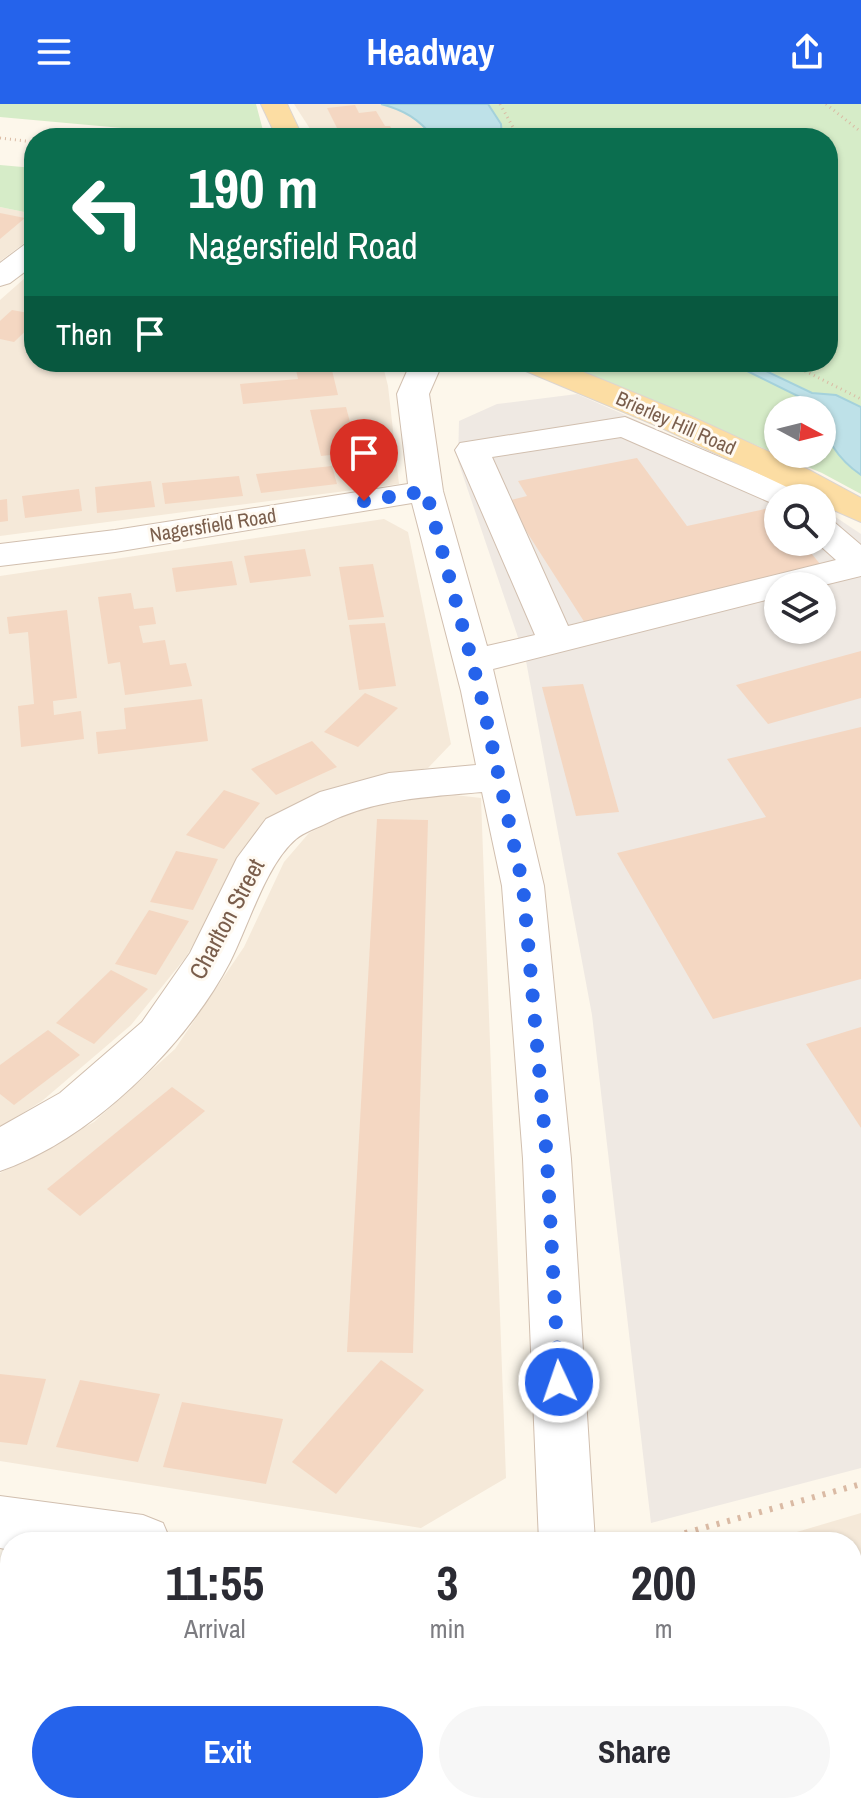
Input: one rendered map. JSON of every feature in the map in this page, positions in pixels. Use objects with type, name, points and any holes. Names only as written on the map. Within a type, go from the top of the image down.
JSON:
[{"type":"main road","points":[[274,104],[285,128]]},
{"type":"main road","name":"Brierley Hill Road","points":[[555,372],[797,477],[861,512]]},
{"type":"street","points":[[0,277],[24,259]]},
{"type":"street","points":[[423,372],[413,394],[426,491],[472,662],[523,886],[547,1159],[566,1532]]},
{"type":"street","points":[[556,640],[472,450],[625,427],[764,488]]},
{"type":"street","name":"Nagersfield Road","points":[[0,555],[115,541],[426,491]]},
{"type":"street","points":[[836,542],[861,565]]},
{"type":"street","points":[[472,662],[861,565]]},
{"type":"street","name":"Charlton Street","points":[[0,1151],[77,1106],[158,1034],[208,961],[258,858],[281,829],[334,802],[389,787],[500,777]]},
{"type":"street","points":[[0,1522],[72,1532]]},
{"type":"path","points":[[500,104],[513,128]]},
{"type":"path","points":[[826,104],[861,132]]},
{"type":"path","points":[[0,138],[24,141]]},
{"type":"path","points":[[807,372],[861,399]]},
{"type":"path","points":[[689,1532],[861,1484]]},
{"type":"shaded area","points":[[294,104],[381,104],[404,110],[427,128],[310,128]]},
{"type":"shaded area","points":[[0,207],[24,212],[24,243],[0,261]]},
{"type":"shaded area","points":[[24,279],[24,372],[384,372],[399,484],[0,536],[0,300]]},
{"type":"shaded area","points":[[577,394],[783,484],[764,484],[764,556],[836,556],[836,517],[861,534],[861,1468],[651,1523],[592,1015],[526,661],[458,461],[459,421],[497,404]]},
{"type":"shaded area","points":[[384,519],[408,532],[451,744],[428,768],[341,786],[225,888],[186,957],[131,1025],[42,1101],[0,1127],[0,576]]},
{"type":"shaded area","points":[[446,794],[481,798],[506,1478],[421,1528],[0,1461],[0,1173],[94,1122],[175,1049],[244,947],[284,862],[309,833],[365,805]]},
{"type":"shaded area","points":[[861,1513],[861,1532],[797,1532]]},
{"type":"green space","points":[[0,104],[256,104],[262,128],[122,128],[0,117]]},
{"type":"green space","points":[[381,104],[861,104],[861,494],[810,468],[836,468],[836,396],[764,396],[764,449],[582,372],[838,372],[838,128],[425,128],[417,120]]},
{"type":"green space","points":[[0,165],[24,167],[24,212],[0,207]]},
{"type":"water","points":[[381,104],[488,104],[501,128],[425,128],[397,109]]},
{"type":"water","points":[[749,372],[768,372],[812,393],[836,395],[861,407],[861,475],[836,450],[836,396],[798,396]]},
{"type":"building","points":[[355,105],[359,113],[376,111],[385,126],[391,128],[337,128],[327,108]]},
{"type":"building","points":[[0,213],[24,218],[24,219],[0,239]]},
{"type":"building","points":[[12,310],[24,312],[24,332],[14,342],[0,339],[0,321]]},
{"type":"building","points":[[296,372],[332,372],[338,395],[243,404],[240,384],[298,379]]},
{"type":"building","points":[[346,407],[358,452],[321,456],[310,410]]},
{"type":"building","points":[[637,458],[687,526],[764,509],[764,556],[814,556],[825,570],[764,572],[764,583],[585,623],[507,501],[527,496],[518,481]]},
{"type":"building","points":[[332,466],[337,484],[261,493],[256,474]]},
{"type":"building","points":[[239,476],[243,496],[165,504],[162,483]]},
{"type":"building","points":[[151,481],[155,507],[97,513],[95,487]]},
{"type":"building","points":[[79,489],[82,511],[25,518],[22,496]]},
{"type":"building","points":[[7,499],[8,521],[0,522],[0,500]]},
{"type":"building","points":[[305,549],[311,576],[250,583],[244,556]]},
{"type":"building","points":[[232,561],[237,585],[176,592],[172,568]]},
{"type":"building","points":[[373,564],[384,617],[348,620],[339,567]]},
{"type":"building","points":[[131,593],[134,609],[153,607],[156,624],[139,626],[143,643],[165,640],[170,665],[186,663],[192,686],[125,695],[120,662],[108,664],[98,597]]},
{"type":"building","points":[[67,610],[77,698],[53,701],[54,715],[81,711],[84,739],[21,747],[18,706],[34,704],[28,632],[9,634],[7,617]]},
{"type":"building","points":[[385,623],[396,686],[359,690],[349,625]]},
{"type":"building","points":[[861,651],[861,698],[768,724],[736,685]]},
{"type":"building","points":[[583,684],[619,812],[576,816],[542,687]]},
{"type":"building","points":[[365,693],[398,708],[358,747],[324,732]]},
{"type":"building","points":[[202,699],[208,741],[98,754],[96,732],[126,729],[124,708]]},
{"type":"building","points":[[861,727],[861,979],[713,1019],[617,853],[766,817],[727,759]]},
{"type":"building","points":[[312,741],[337,767],[276,795],[251,769]]},
{"type":"building","points":[[224,790],[260,803],[224,849],[186,835]]},
{"type":"building","points":[[377,819],[428,820],[413,1353],[347,1352]]},
{"type":"building","points":[[176,851],[218,859],[193,910],[150,902]]},
{"type":"building","points":[[149,910],[189,921],[156,975],[115,964]]},
{"type":"building","points":[[111,970],[148,989],[94,1044],[56,1023]]},
{"type":"building","points":[[861,1027],[861,1128],[806,1044]]},
{"type":"building","points":[[48,1030],[80,1055],[14,1105],[0,1094],[0,1065]]},
{"type":"building","points":[[172,1087],[205,1111],[80,1216],[47,1189]]},
{"type":"building","points":[[381,1360],[424,1390],[336,1494],[292,1462]]},
{"type":"building","points":[[0,1374],[46,1379],[27,1445],[0,1442]]},
{"type":"building","points":[[80,1380],[160,1394],[138,1462],[56,1447]]},
{"type":"building","points":[[182,1402],[283,1419],[266,1484],[163,1467]]},
{"type":"route","points":[[364,501],[426,491],[500,777],[523,886],[547,1159],[559,1382]]}]
